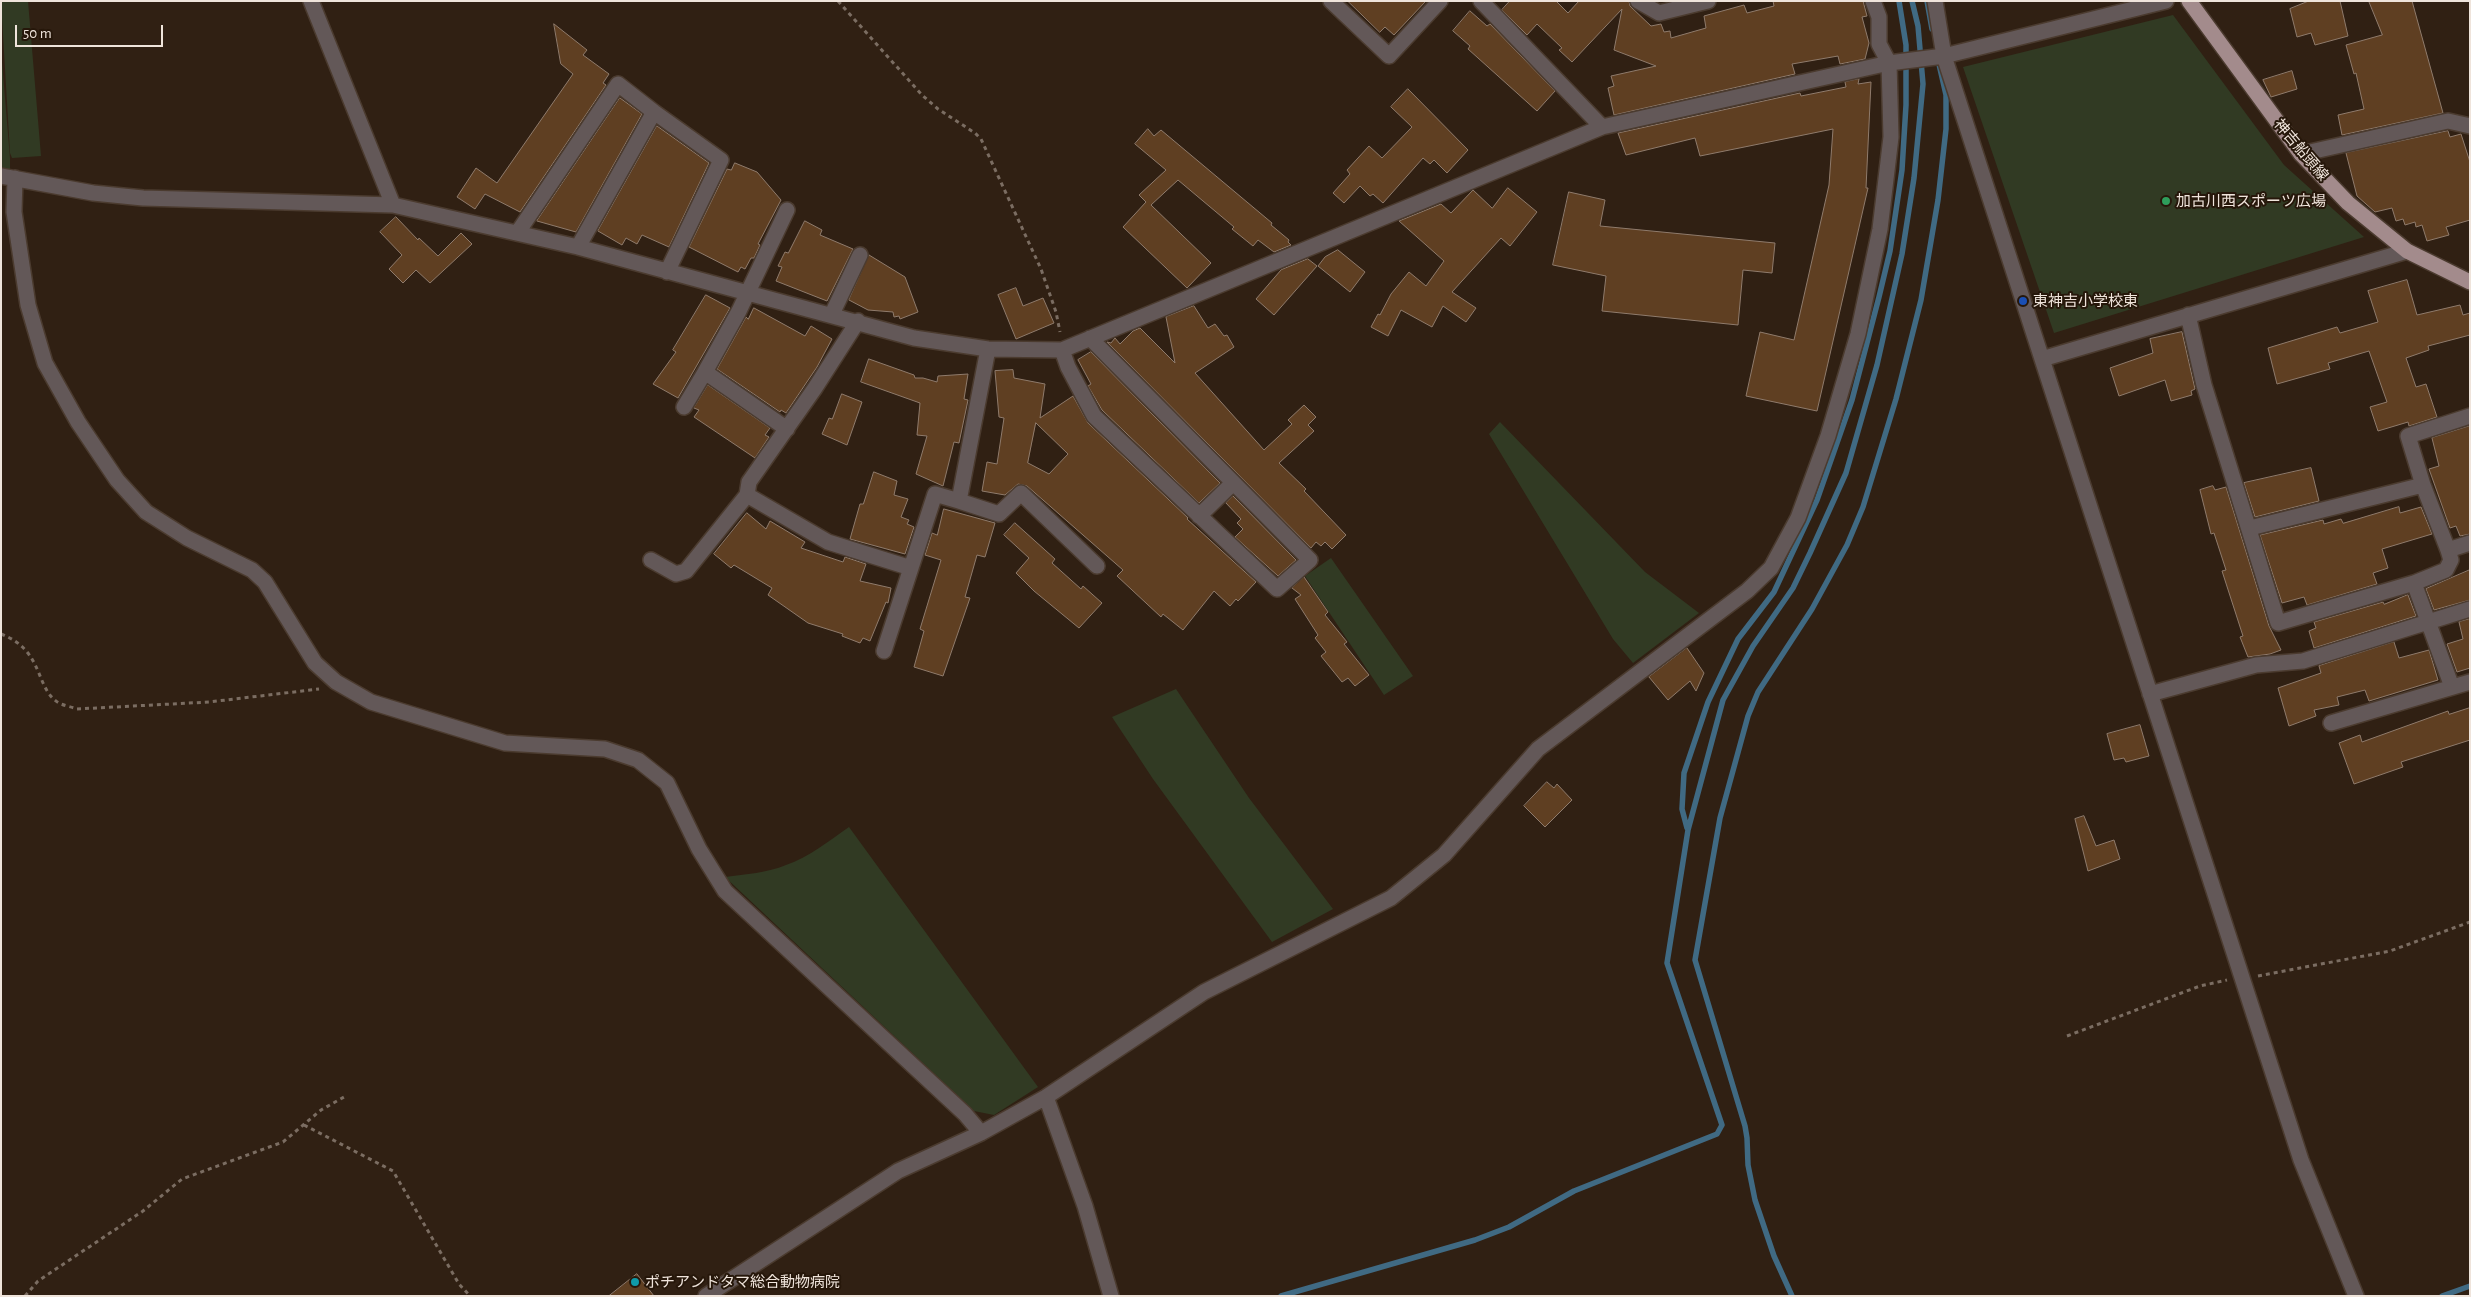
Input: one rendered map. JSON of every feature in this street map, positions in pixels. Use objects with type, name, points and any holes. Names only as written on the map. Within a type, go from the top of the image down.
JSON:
[{"type":"main road","name":"神吉船頭線","points":[[2189,1],[2301,154],[2348,203],[2408,250],[2470,282]]},
{"type":"street","points":[[312,1],[393,205]]},
{"type":"street","points":[[1331,1],[1389,56],[1440,1]]},
{"type":"street","points":[[1480,1],[1602,127]]},
{"type":"street","points":[[1638,1],[1659,13],[1708,1]]},
{"type":"street","points":[[706,1296],[898,1171],[981,1133],[1046,1097],[1204,992],[1391,898],[1444,855],[1538,749],[1747,591],[1771,568],[1798,518],[1828,436],[1858,334],[1880,229],[1891,137],[1889,63],[1879,44],[1879,17],[1873,1]]},
{"type":"street","points":[[1935,1],[1944,56],[2301,1160],[2356,1296]]},
{"type":"street","points":[[981,1133],[958,1108],[725,891],[699,850],[667,783],[638,760],[606,749],[505,743],[371,702],[336,682],[310,656],[265,582],[252,570],[187,538],[146,512],[117,480],[78,422],[45,362],[28,305],[8,177],[93,193],[143,198],[393,205],[578,247],[748,294],[858,321],[914,338],[988,349],[1062,350],[1602,127],[1889,63],[1944,56],[2166,1]]},
{"type":"street","points":[[518,232],[618,84],[721,160],[667,272]]},
{"type":"street","points":[[578,247],[654,112]]},
{"type":"street","points":[[2301,154],[2448,121],[2470,126]]},
{"type":"street","points":[[684,407],[748,294],[787,210]]},
{"type":"street","points":[[2042,359],[2408,250]]},
{"type":"street","points":[[832,314],[860,255]]},
{"type":"street","points":[[2188,315],[2204,386],[2278,622],[2414,583],[2446,570],[2452,560],[2423,485],[2408,436],[2470,416]]},
{"type":"street","points":[[651,560],[676,574],[686,571],[747,495],[749,482],[858,321]]},
{"type":"street","points":[[1062,350],[1068,367],[1094,416],[1277,590],[1310,560],[1090,338]]},
{"type":"street","points":[[959,501],[988,349]]},
{"type":"street","points":[[705,372],[786,430]]},
{"type":"street","points":[[1199,516],[1233,483]]},
{"type":"street","points":[[2250,528],[2423,485]]},
{"type":"street","points":[[884,651],[935,494],[999,514],[1021,493],[1097,566]]},
{"type":"street","points":[[747,495],[828,542],[911,568]]},
{"type":"street","points":[[2448,550],[2470,542]]},
{"type":"street","points":[[2414,583],[2452,687]]},
{"type":"street","points":[[2150,694],[2256,665],[2303,661],[2470,609]]},
{"type":"street","points":[[2331,723],[2470,682]]},
{"type":"street","points":[[1046,1097],[1085,1206],[1111,1296]]},
{"type":"path","points":[[838,1],[922,95],[938,109],[975,133],[981,140],[1041,269],[1056,312],[1062,350]]},
{"type":"path","points":[[1,634],[16,641],[26,649],[50,694],[61,704],[77,709],[246,698],[320,689],[336,682]]},
{"type":"path","points":[[2068,1036],[2200,986],[2390,951],[2470,922]]},
{"type":"path","points":[[25,1296],[38,1281],[142,1211],[182,1179],[282,1142],[321,1110],[344,1097]]},
{"type":"path","points":[[304,1125],[393,1171],[459,1284],[470,1296]]},
{"type":"green space","points":[[1,1],[28,1],[41,156],[12,158],[10,153]]},
{"type":"green space","name":"加古川西スポーツ広場","points":[[2173,15],[2284,165],[2364,237],[2054,333],[1963,67]]},
{"type":"green space","points":[[1,50],[10,158],[10,172],[1,171]]},
{"type":"green space","points":[[1500,422],[1645,572],[1699,613],[1633,663],[1613,639],[1489,434]]},
{"type":"green space","points":[[1331,558],[1413,676],[1384,695],[1305,576]]},
{"type":"green space","points":[[1176,689],[1249,798],[1333,909],[1272,942],[1153,779],[1112,717]]},
{"type":"green space","points":[[849,827],[1038,1087],[994,1115],[974,1111],[725,877],[764,872],[794,862],[819,848]]},
{"type":"building","points":[[1348,1],[1426,1],[1394,35],[1385,27],[1380,32]]},
{"type":"building","points":[[1510,1],[1556,1],[1568,13],[1579,1],[1629,1],[1630,6],[1651,26],[1661,24],[1664,32],[1670,31],[1671,38],[1706,28],[1704,16],[1744,5],[1747,13],[1774,6],[1773,1],[1863,1],[1867,16],[1862,17],[1869,43],[1865,59],[1840,64],[1838,56],[1792,64],[1795,74],[1614,115],[1608,88],[1614,86],[1611,76],[1656,66],[1614,50],[1622,9],[1572,62],[1559,50],[1562,48],[1537,24],[1527,35],[1502,10]]},
{"type":"building","points":[[2309,1],[2340,1],[2348,36],[2315,45],[2311,33],[2297,37],[2290,9]]},
{"type":"building","points":[[2369,1],[2412,1],[2443,113],[2342,135],[2338,115],[2364,109],[2356,73],[2354,74],[2346,45],[2382,35]]},
{"type":"building","points":[[1470,11],[1487,26],[1490,24],[1555,91],[1537,111],[1468,49],[1470,46],[1453,31]]},
{"type":"building","points":[[554,24],[587,50],[583,55],[609,74],[603,83],[606,85],[520,212],[485,194],[475,209],[457,197],[476,168],[497,183],[573,74],[561,64]]},
{"type":"building","points":[[2292,71],[2297,89],[2271,97],[2263,80]]},
{"type":"building","points":[[1859,79],[1858,84],[1871,82],[1866,188],[1868,188],[1817,411],[1746,396],[1760,332],[1794,340],[1829,185],[1833,129],[1700,156],[1695,138],[1626,155],[1618,133],[1800,93],[1801,96],[1846,87],[1845,82]]},
{"type":"building","points":[[1408,89],[1468,150],[1447,173],[1434,160],[1430,164],[1423,158],[1383,203],[1373,194],[1370,196],[1360,186],[1344,203],[1333,193],[1350,174],[1347,170],[1369,146],[1382,158],[1412,127],[1391,107]]},
{"type":"building","points":[[620,98],[642,114],[576,232],[537,221]]},
{"type":"building","points":[[657,126],[709,163],[669,247],[642,235],[637,244],[626,238],[622,245],[598,231]]},
{"type":"building","points":[[1148,129],[1154,136],[1161,130],[1272,223],[1271,225],[1289,240],[1288,242],[1291,245],[1274,252],[1258,240],[1253,246],[1232,229],[1234,227],[1178,180],[1151,205],[1211,263],[1187,288],[1123,227],[1146,202],[1139,195],[1166,170],[1135,144]]},
{"type":"building","points":[[2448,131],[2450,137],[2461,134],[2470,162],[2470,220],[2446,227],[2449,235],[2427,241],[2422,225],[2416,227],[2415,222],[2405,225],[2403,219],[2396,221],[2392,208],[2375,212],[2357,196],[2346,153]]},
{"type":"building","points":[[735,163],[757,172],[781,200],[758,244],[760,245],[754,258],[751,258],[745,269],[741,267],[738,272],[689,247],[727,169],[731,170]]},
{"type":"building","points":[[1508,188],[1537,212],[1510,246],[1501,238],[1452,292],[1476,308],[1466,322],[1443,306],[1432,327],[1401,310],[1388,336],[1371,327],[1391,294],[1409,272],[1426,286],[1444,261],[1399,221],[1441,204],[1451,213],[1473,190],[1492,208]]},
{"type":"building","points":[[1569,192],[1605,200],[1600,226],[1775,243],[1772,273],[1743,270],[1738,325],[1602,311],[1606,276],[1553,265]]},
{"type":"building","points":[[396,217],[418,240],[419,238],[438,256],[461,233],[472,244],[430,283],[416,270],[403,283],[389,269],[402,255],[380,232]]},
{"type":"building","points":[[805,221],[822,230],[820,235],[853,249],[827,301],[776,281],[782,267],[778,266],[785,252],[788,253]]},
{"type":"building","points":[[1338,250],[1365,272],[1350,292],[1318,266],[1325,257]]},
{"type":"building","points":[[869,255],[905,277],[918,312],[900,319],[899,316],[894,317],[893,312],[868,310],[849,300]]},
{"type":"building","points":[[1308,259],[1317,266],[1274,315],[1256,299],[1281,270]]},
{"type":"building","points":[[2407,280],[2417,315],[2460,305],[2463,315],[2470,313],[2470,335],[2428,346],[2429,350],[2406,358],[2416,387],[2426,384],[2437,417],[2409,426],[2408,422],[2378,431],[2370,407],[2387,402],[2369,351],[2328,363],[2330,369],[2277,384],[2268,348],[2337,327],[2340,333],[2378,322],[2368,291]]},
{"type":"building","points":[[1016,288],[1023,306],[1043,298],[1054,323],[1016,339],[998,295]]},
{"type":"building","points":[[706,295],[730,308],[678,398],[653,384],[676,352],[673,350]]},
{"type":"building","points":[[1194,306],[1208,328],[1215,324],[1224,336],[1227,335],[1234,347],[1195,373],[1264,450],[1292,424],[1288,420],[1304,405],[1316,417],[1308,425],[1314,431],[1279,463],[1306,489],[1304,491],[1346,535],[1332,549],[1325,542],[1321,546],[1316,542],[1311,548],[1107,342],[1111,343],[1115,338],[1120,344],[1133,331],[1140,328],[1175,363],[1166,317]]},
{"type":"building","points":[[754,308],[805,336],[811,326],[832,339],[817,367],[786,413],[781,410],[780,412],[717,369],[746,317],[748,319]]},
{"type":"building","points":[[2182,332],[2195,389],[2191,391],[2192,395],[2171,401],[2165,380],[2119,396],[2110,368],[2153,353],[2150,339]]},
{"type":"building","points":[[1091,352],[1220,483],[1199,503],[1102,410],[1088,386],[1091,384],[1078,360]]},
{"type":"building","points":[[869,359],[914,375],[915,378],[937,382],[938,376],[968,374],[964,399],[968,400],[959,443],[954,442],[943,486],[916,474],[927,436],[917,435],[920,403],[861,382]]},
{"type":"building","points":[[1013,370],[1014,378],[1045,384],[1040,418],[1073,396],[1088,423],[1187,519],[1256,582],[1238,601],[1236,599],[1230,606],[1214,591],[1183,630],[1163,614],[1161,617],[1117,576],[1123,570],[1027,486],[1018,484],[1005,495],[982,491],[987,462],[997,464],[1004,418],[999,417],[995,371]],"holes":[[[1036,423],[1068,454],[1049,474],[1028,463]]]},
{"type":"building","points":[[708,385],[770,428],[765,435],[769,437],[755,458],[694,417],[699,410],[694,408]]},
{"type":"building","points":[[842,394],[862,402],[847,445],[822,434],[829,418],[832,419]]},
{"type":"building","points":[[2470,426],[2470,534],[2460,536],[2456,526],[2450,528],[2429,469],[2439,466],[2432,438]]},
{"type":"building","points":[[2311,468],[2319,501],[2255,517],[2244,483]]},
{"type":"building","points":[[874,472],[897,481],[894,495],[908,499],[901,517],[909,520],[907,524],[914,527],[905,554],[850,539],[860,504],[863,504]]},
{"type":"building","points":[[2213,486],[2215,490],[2226,487],[2269,626],[2281,650],[2270,654],[2248,657],[2240,637],[2243,636],[2222,571],[2226,570],[2214,533],[2211,534],[2200,490]]},
{"type":"building","points":[[1233,496],[1296,560],[1278,576],[1235,537],[1243,529],[1237,523],[1241,519],[1226,503]]},
{"type":"building","points":[[2399,507],[2400,513],[2421,507],[2432,534],[2382,549],[2388,568],[2373,573],[2377,584],[2307,605],[2304,597],[2282,603],[2260,535],[2323,520],[2324,524],[2341,519],[2343,523]]},
{"type":"building","points":[[944,509],[995,523],[985,557],[977,555],[965,597],[970,598],[943,676],[914,667],[924,631],[920,629],[941,560],[925,555],[932,533],[937,535]]},
{"type":"building","points":[[747,513],[766,529],[770,521],[805,542],[801,548],[843,562],[845,557],[866,564],[860,581],[891,588],[888,603],[886,602],[870,641],[863,638],[860,643],[842,636],[843,634],[808,623],[768,595],[772,588],[734,565],[731,568],[714,554]]},
{"type":"building","points":[[1015,523],[1055,559],[1052,563],[1081,589],[1083,586],[1102,603],[1079,628],[1034,591],[1016,573],[1029,558],[1004,535]]},
{"type":"building","points":[[2470,570],[2470,600],[2434,610],[2426,589]]},
{"type":"building","points":[[1304,577],[1328,612],[1325,615],[1347,642],[1344,644],[1369,675],[1355,686],[1348,678],[1342,682],[1321,656],[1326,652],[1315,638],[1318,635],[1295,599],[1301,595],[1292,588]]},
{"type":"building","points":[[2408,595],[2416,616],[2314,648],[2309,631],[2316,628],[2314,622],[2383,602],[2384,604]]},
{"type":"building","points":[[2470,619],[2470,668],[2457,672],[2447,644],[2463,639],[2459,622]]},
{"type":"building","points":[[2394,642],[2399,658],[2429,650],[2438,680],[2369,701],[2365,690],[2337,697],[2339,705],[2314,710],[2316,716],[2289,726],[2278,688],[2321,673],[2319,666]]},
{"type":"building","points":[[1687,648],[1704,673],[1696,691],[1690,681],[1668,700],[1649,677]]},
{"type":"building","points":[[2470,708],[2470,740],[2401,762],[2403,767],[2354,784],[2339,743],[2360,735],[2362,742],[2448,711],[2449,714]]},
{"type":"building","points":[[2140,725],[2149,756],[2126,762],[2124,758],[2114,760],[2107,734]]},
{"type":"building","points":[[1547,782],[1554,788],[1557,784],[1572,800],[1545,827],[1524,806]]},
{"type":"building","points":[[2084,816],[2096,846],[2114,840],[2120,859],[2088,871],[2075,819]]},
{"type":"building","name":"ポチアンドタマ総合動物病院","points":[[637,1274],[654,1296],[609,1296]]},
{"type":"waterway","points":[[1687,828],[1682,809],[1684,773],[1708,702],[1738,639],[1774,592],[1817,500],[1852,400],[1879,297],[1890,251],[1902,170],[1906,105],[1906,45],[1899,1]]},
{"type":"waterway","points":[[1281,1296],[1475,1240],[1509,1227],[1574,1191],[1717,1134],[1722,1125],[1667,963],[1688,830],[1723,700],[1753,646],[1793,588],[1810,553],[1846,473],[1877,365],[1902,254],[1914,178],[1923,84],[1918,26],[1912,1]]},
{"type":"waterway","points":[[1927,1],[1932,29]]},
{"type":"waterway","points":[[1792,1296],[1774,1256],[1755,1200],[1748,1165],[1745,1126],[1695,960],[1720,818],[1748,716],[1758,692],[1812,609],[1847,545],[1863,507],[1896,399],[1921,300],[1938,200],[1946,129],[1946,95],[1938,60]]},
{"type":"waterway","points":[[2442,1296],[2470,1286]]},
{"type":"place","name":"加古川西スポーツ広場","points":[[2166,201]]},
{"type":"place","name":"東神吉小学校東","points":[[2023,301]]},
{"type":"place","name":"ポチアンドタマ総合動物病院","points":[[635,1282]]}]
